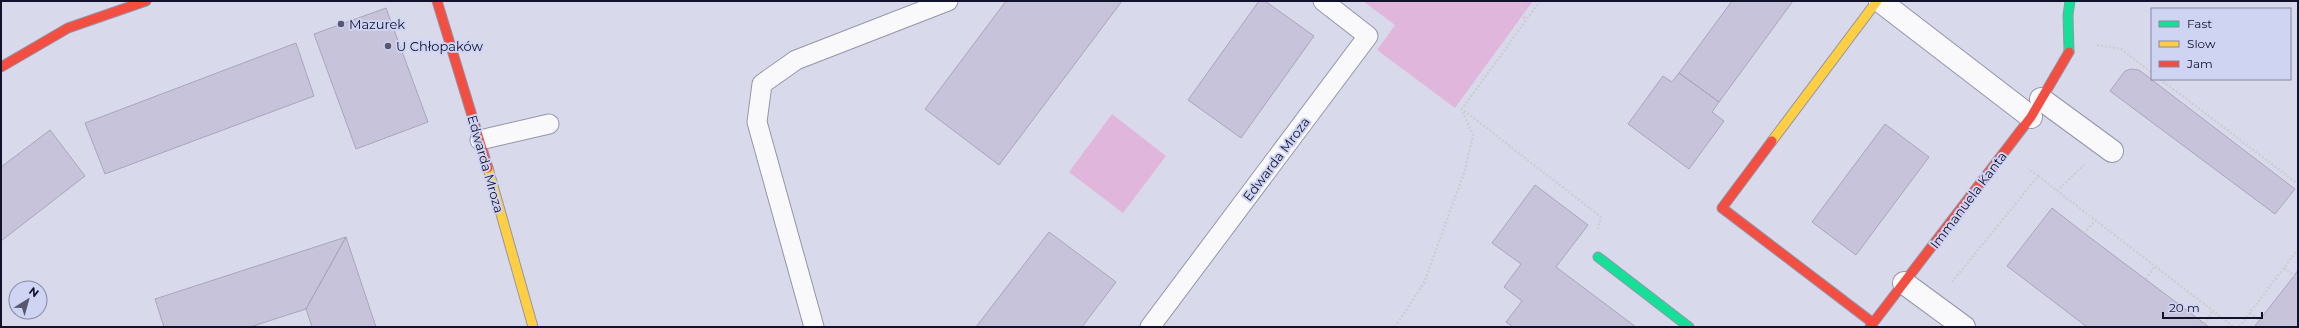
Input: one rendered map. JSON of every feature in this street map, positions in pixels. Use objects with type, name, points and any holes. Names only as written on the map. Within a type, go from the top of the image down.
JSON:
[{"type":"street","points":[[1,67],[68,28],[146,1]]},
{"type":"street","name":"Edwarda Mroza","points":[[437,1],[480,140],[532,327]]},
{"type":"street","points":[[1872,325],[1722,208],[1877,1]]},
{"type":"street","points":[[1880,1],[2036,108],[2112,151]]},
{"type":"street","points":[[2069,45],[2068,15],[2070,1]]},
{"type":"street","name":"Immanuela Kanta","points":[[1872,325],[2036,108],[2069,52],[2069,45]]},
{"type":"street","points":[[1598,257],[1689,327]]},
{"type":"street","points":[[1904,283],[1964,327]]},
{"type":"lane","points":[[814,327],[757,122],[762,84],[796,60],[948,1]]},
{"type":"lane","name":"Edwarda Mroza","points":[[1150,327],[1368,36],[1323,1]]},
{"type":"lane","points":[[480,140],[549,124]]},
{"type":"path","points":[[1520,1],[1525,21]]},
{"type":"path","points":[[1462,109],[1540,1]]},
{"type":"path","points":[[2069,45],[2102,45],[2121,49],[2151,72]]},
{"type":"path","points":[[2161,80],[2298,184]]},
{"type":"path","points":[[1462,109],[1602,218],[1594,240],[1598,257]]},
{"type":"path","points":[[1395,327],[1424,283],[1465,170],[1473,135],[1462,109]]},
{"type":"path","points":[[2004,152],[2096,220],[2234,327]]},
{"type":"path","points":[[2057,191],[2089,160]]},
{"type":"path","points":[[1951,284],[2038,176]]},
{"type":"path","points":[[2084,233],[2096,220]]},
{"type":"path","points":[[2239,327],[2298,250]]},
{"type":"path","points":[[2146,279],[2155,266]]},
{"type":"path","points":[[2284,268],[2294,276]]},
{"type":"path","points":[[2205,324],[2213,310]]},
{"type":"path","points":[[2250,313],[2259,320]]},
{"type":"shaded area","points":[[1363,1],[1533,1],[1455,108],[1377,50],[1395,25]]},
{"type":"shaded area","points":[[1112,114],[1166,156],[1123,213],[1069,172]]},
{"type":"building","points":[[1006,1],[1122,1],[999,165],[925,109]]},
{"type":"building","points":[[1259,1],[1265,1],[1314,36],[1241,138],[1188,100]]},
{"type":"building","points":[[1732,1],[1793,1],[1719,102],[1679,73]]},
{"type":"building","points":[[386,8],[428,122],[356,149],[314,34]]},
{"type":"building","points":[[296,43],[314,96],[105,174],[85,123]]},
{"type":"building","points":[[2131,69],[2139,70],[2295,189],[2275,214],[2110,91],[2125,71]]},
{"type":"building","points":[[1679,73],[1719,102],[1712,112],[1724,121],[1689,169],[1628,124],[1663,76],[1672,82]]},
{"type":"building","points":[[1885,124],[1929,157],[1856,255],[1812,222]]},
{"type":"building","points":[[50,130],[85,176],[1,241],[1,167]]},
{"type":"building","points":[[1535,185],[1588,225],[1556,267],[1636,327],[1513,327],[1506,322],[1522,301],[1504,287],[1521,264],[1492,243]]},
{"type":"building","points":[[2052,208],[2209,327],[2087,327],[2007,266]]},
{"type":"building","points":[[1049,232],[1116,282],[1082,327],[976,327]]},
{"type":"building","points":[[346,237],[376,327],[312,327],[306,309]]},
{"type":"building","points":[[346,237],[306,309],[250,327],[164,327],[155,299]]},
{"type":"building","points":[[2298,270],[2298,327],[2254,327],[2294,276]]},
{"type":"traffic: fast","points":[[2069,52],[2068,15],[2070,1]]},
{"type":"traffic: fast","points":[[1598,257],[1689,327]]},
{"type":"traffic: slow","points":[[1772,141],[1877,1]]},
{"type":"traffic: slow","points":[[488,168],[533,327]]},
{"type":"traffic: jam","points":[[1,67],[68,28],[146,1]]},
{"type":"traffic: jam","points":[[437,1],[488,168]]},
{"type":"traffic: jam","points":[[1870,327],[2031,117],[2069,52]]},
{"type":"traffic: jam","points":[[1772,141],[1722,208],[1873,323]]},
{"type":"place","name":"Mazurek","points":[[341,24]]},
{"type":"place","name":"U Chłopaków","points":[[388,46]]}]
